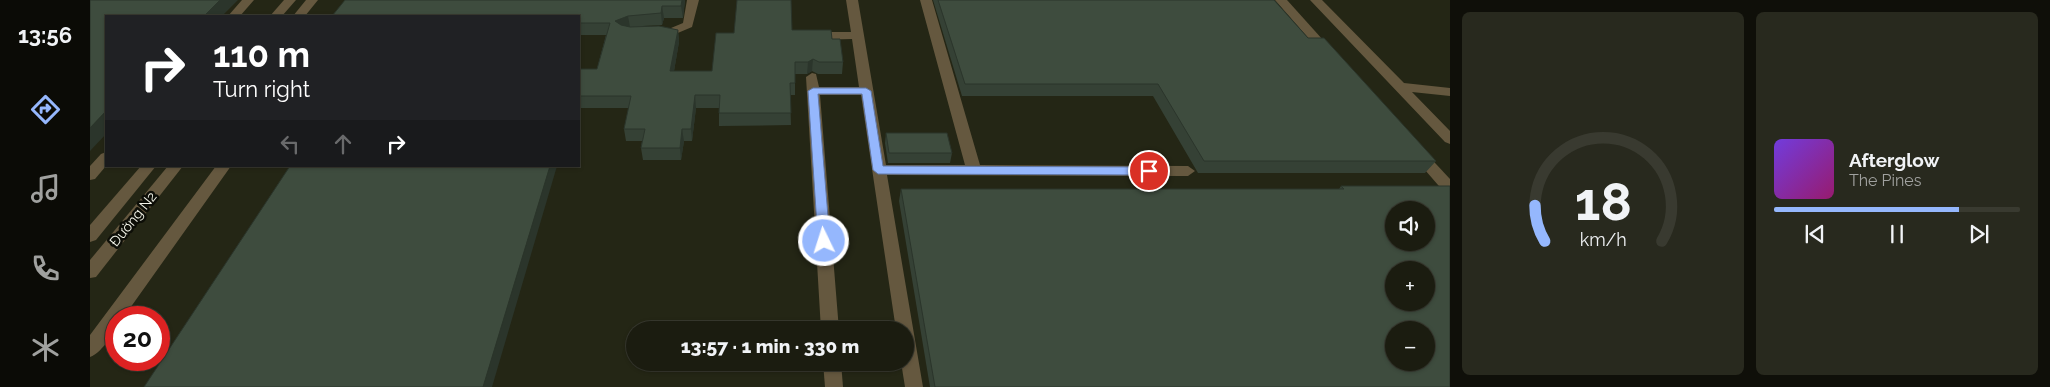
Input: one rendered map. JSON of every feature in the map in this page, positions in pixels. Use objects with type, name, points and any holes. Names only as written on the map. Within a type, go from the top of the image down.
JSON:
[{"type":"street","points":[[235,15],[248,0]]},
{"type":"street","points":[[277,15],[290,0]]},
{"type":"street","points":[[300,15],[312,0]]},
{"type":"street","points":[[644,32],[674,31],[685,27],[690,22],[693,0]]},
{"type":"street","points":[[852,0],[914,387]]},
{"type":"street","points":[[926,0],[974,170]]},
{"type":"street","points":[[1280,0],[1339,65]]},
{"type":"street","points":[[1316,0],[1450,139]]},
{"type":"street","points":[[806,36],[858,35]]},
{"type":"street","points":[[829,321],[813,84],[866,91]]},
{"type":"street","points":[[1400,87],[1450,92]]},
{"type":"street","points":[[1411,145],[1450,189]]},
{"type":"street","points":[[90,175],[105,158]]},
{"type":"street","name":"Đường N2","points":[[90,236],[148,167]]},
{"type":"street","name":"Đường N2","points":[[90,272],[175,167]]},
{"type":"street","points":[[90,349],[223,167]]},
{"type":"street","points":[[878,170],[1188,171]]},
{"type":"street","points":[[833,371],[834,387]]},
{"type":"building","points":[[90,0],[220,0],[205,15],[105,15],[105,112],[90,128]]},
{"type":"building","points":[[345,0],[682,0],[681,6],[662,6],[661,13],[628,16],[615,21],[630,27],[659,26],[678,30],[670,71],[712,71],[716,33],[734,33],[737,0],[791,0],[792,30],[831,30],[832,39],[840,39],[843,62],[819,62],[813,59],[808,62],[795,62],[795,83],[790,83],[791,113],[719,113],[720,95],[695,95],[691,129],[682,129],[680,148],[641,148],[645,129],[624,129],[631,96],[580,96],[580,69],[597,69],[610,23],[580,23],[580,15],[333,15]]},
{"type":"building","points":[[938,0],[1274,0],[1308,38],[1324,38],[1436,161],[1204,161],[1158,84],[965,84]]},
{"type":"building","points":[[886,133],[947,133],[952,153],[889,153]]},
{"type":"building","points":[[289,167],[550,167],[483,387],[144,387],[155,371],[170,371],[170,348]]},
{"type":"building","points":[[1341,186],[1450,186],[1450,387],[935,387],[901,189],[1344,189]]},
{"type":"route","points":[[824,241],[813,91],[866,91],[878,170],[1149,171]]}]
